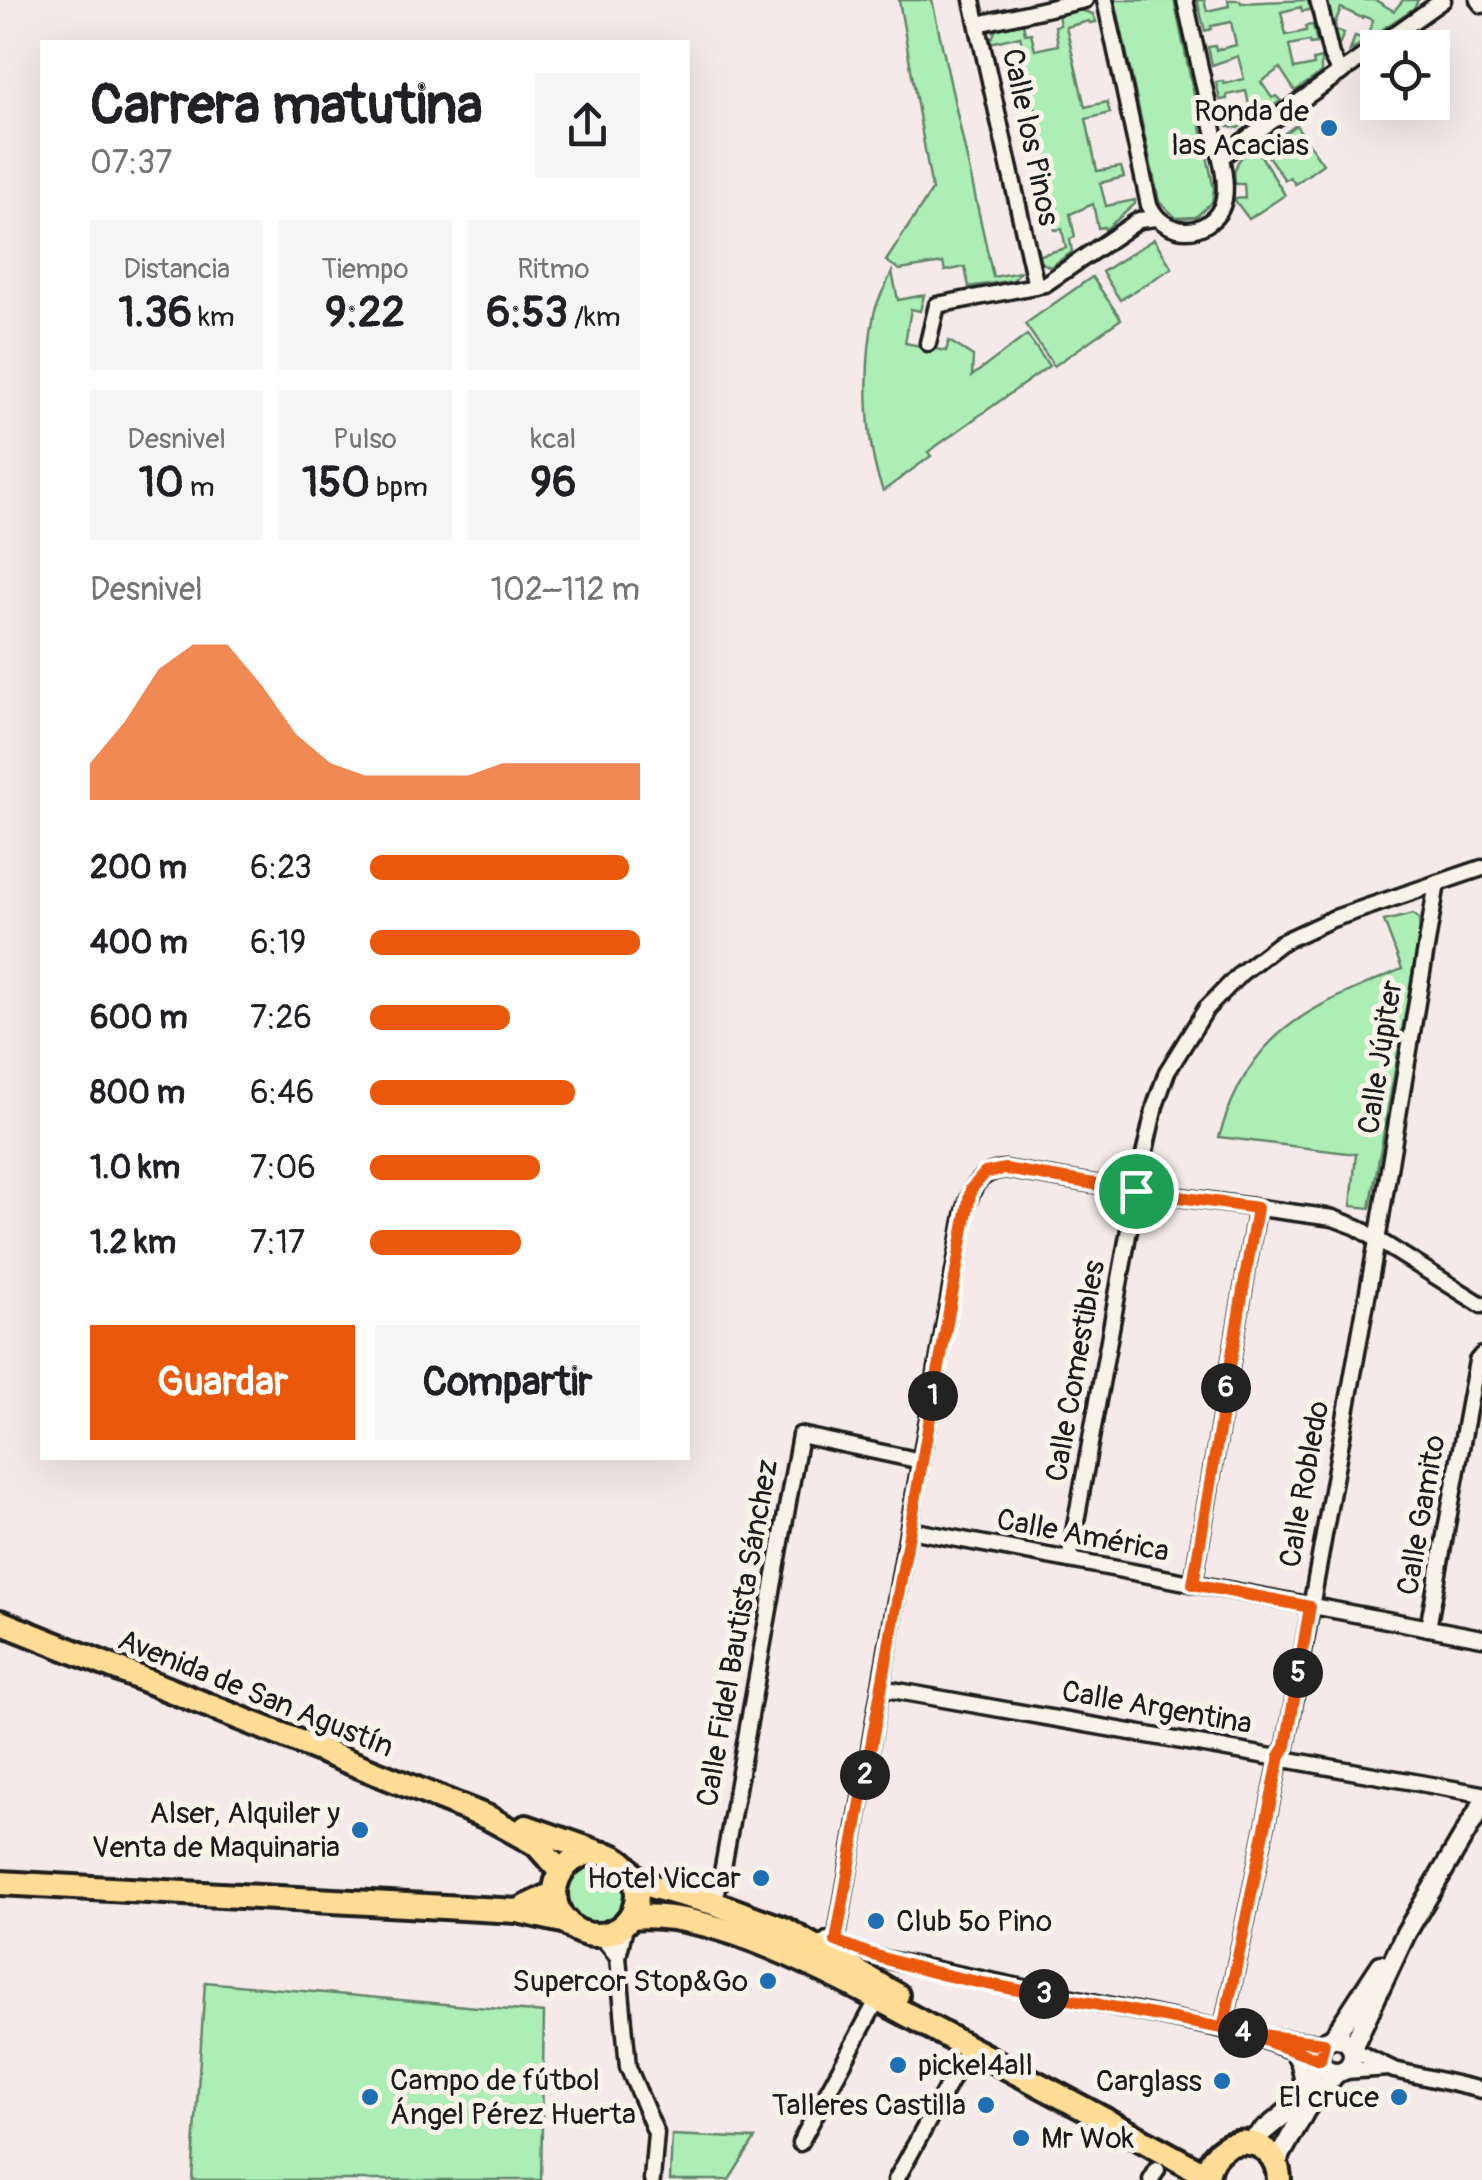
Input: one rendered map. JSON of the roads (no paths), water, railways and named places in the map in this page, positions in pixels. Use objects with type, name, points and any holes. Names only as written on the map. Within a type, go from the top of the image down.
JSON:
[{"type":"main road","name":"Avenida de San Agustín","points":[[0,1622],[489,1818],[536,1844],[558,1883]]},
{"type":"main road","name":"Avenida de San Agustín","points":[[489,1818],[597,1852]]},
{"type":"main road","points":[[518,1911],[558,1883],[570,1862],[597,1852],[624,1863],[633,1875],[636,1903],[628,1920],[614,1931],[600,1934],[577,1930],[561,1914],[558,1883]]},
{"type":"main road","points":[[633,1875],[797,1936],[849,1964],[1031,2080]]},
{"type":"main road","points":[[0,1883],[518,1911],[567,1922]]},
{"type":"main road","points":[[628,1920],[654,1915],[694,1921],[772,1949],[1031,2080],[1207,2178],[1214,2156],[1229,2145],[1249,2142],[1270,2153],[1278,2172]]},
{"type":"street","name":"Calle los Pinos","points":[[972,0],[1036,286]]},
{"type":"street","points":[[978,24],[1085,0]]},
{"type":"street","points":[[1105,0],[1148,200],[1156,218]]},
{"type":"street","points":[[928,343],[936,305],[1036,286],[1056,278],[1139,220],[1156,218],[1179,230],[1196,230],[1212,220],[1224,200],[1220,157],[1185,0]]},
{"type":"street","points":[[1318,0],[1330,55],[1340,72]]},
{"type":"street","points":[[1400,30],[1439,1]]},
{"type":"street","points":[[1220,157],[1360,58]]},
{"type":"street","name":"Calle Comestibles","points":[[1069,1560],[1136,1191],[1154,1106],[1167,1072],[1206,1009],[1241,973],[1280,943],[1303,931],[1482,868]]},
{"type":"street","name":"Calle Júpiter","points":[[1377,1241],[1437,883]]},
{"type":"street","points":[[836,1941],[964,1215],[971,1189],[985,1173],[1005,1169],[1333,1218],[1357,1227],[1481,1305]]},
{"type":"street","points":[[1193,1584],[1257,1208]]},
{"type":"street","name":"Calle Robledo","points":[[1223,2029],[1280,1756],[1286,1746],[1377,1241]]},
{"type":"street","name":"Calle Gamito","points":[[1428,1628],[1482,1355]]},
{"type":"street","name":"Calle Fidel Bautista Sánchez","points":[[714,1903],[800,1435],[921,1461]]},
{"type":"street","name":"Calle América","points":[[910,1530],[1482,1638]]},
{"type":"street","name":"Calle Argentina","points":[[881,1688],[1482,1794]]},
{"type":"street","points":[[1353,2049],[1406,1933],[1482,1805]]},
{"type":"street","points":[[628,1920],[618,1957],[628,2067],[656,2133],[652,2180]]},
{"type":"street","points":[[1278,2172],[1330,2058],[1386,1958],[1406,1933]]},
{"type":"street","points":[[600,1934],[618,1957]]},
{"type":"street","points":[[797,1936],[836,1941],[874,1957],[1223,2029],[1330,2058]]},
{"type":"street","points":[[800,2142],[874,2006]]},
{"type":"street","points":[[1253,2036],[1292,2050],[1482,2090]]},
{"type":"street","points":[[1249,2142],[1287,2112],[1344,2040],[1353,2049],[1390,2068]]},
{"type":"street","points":[[1292,2050],[1304,2087]]},
{"type":"street","points":[[896,2180],[961,2060]]},
{"type":"place","name":"Ronda de las Acacias","points":[[1329,128]]},
{"type":"place","name":"Alser, Alquiler y Venta de Maquinaria","points":[[360,1830]]},
{"type":"place","name":"Hotel Viccar","points":[[761,1878]]},
{"type":"place","name":"Club 5º Pino","points":[[876,1921]]},
{"type":"place","name":"Supercor Stop&Go","points":[[768,1981]]},
{"type":"place","name":"pickel4all","points":[[898,2065]]},
{"type":"place","name":"Carglass","points":[[1222,2081]]},
{"type":"place","name":"Campo de fútbol Ángel Pérez Huerta","points":[[370,2097]]},
{"type":"place","name":"El cruce","points":[[1399,2097]]},
{"type":"place","name":"Talleres Castilla","points":[[986,2105]]},
{"type":"place","name":"Mr Wok","points":[[1021,2138]]}]
